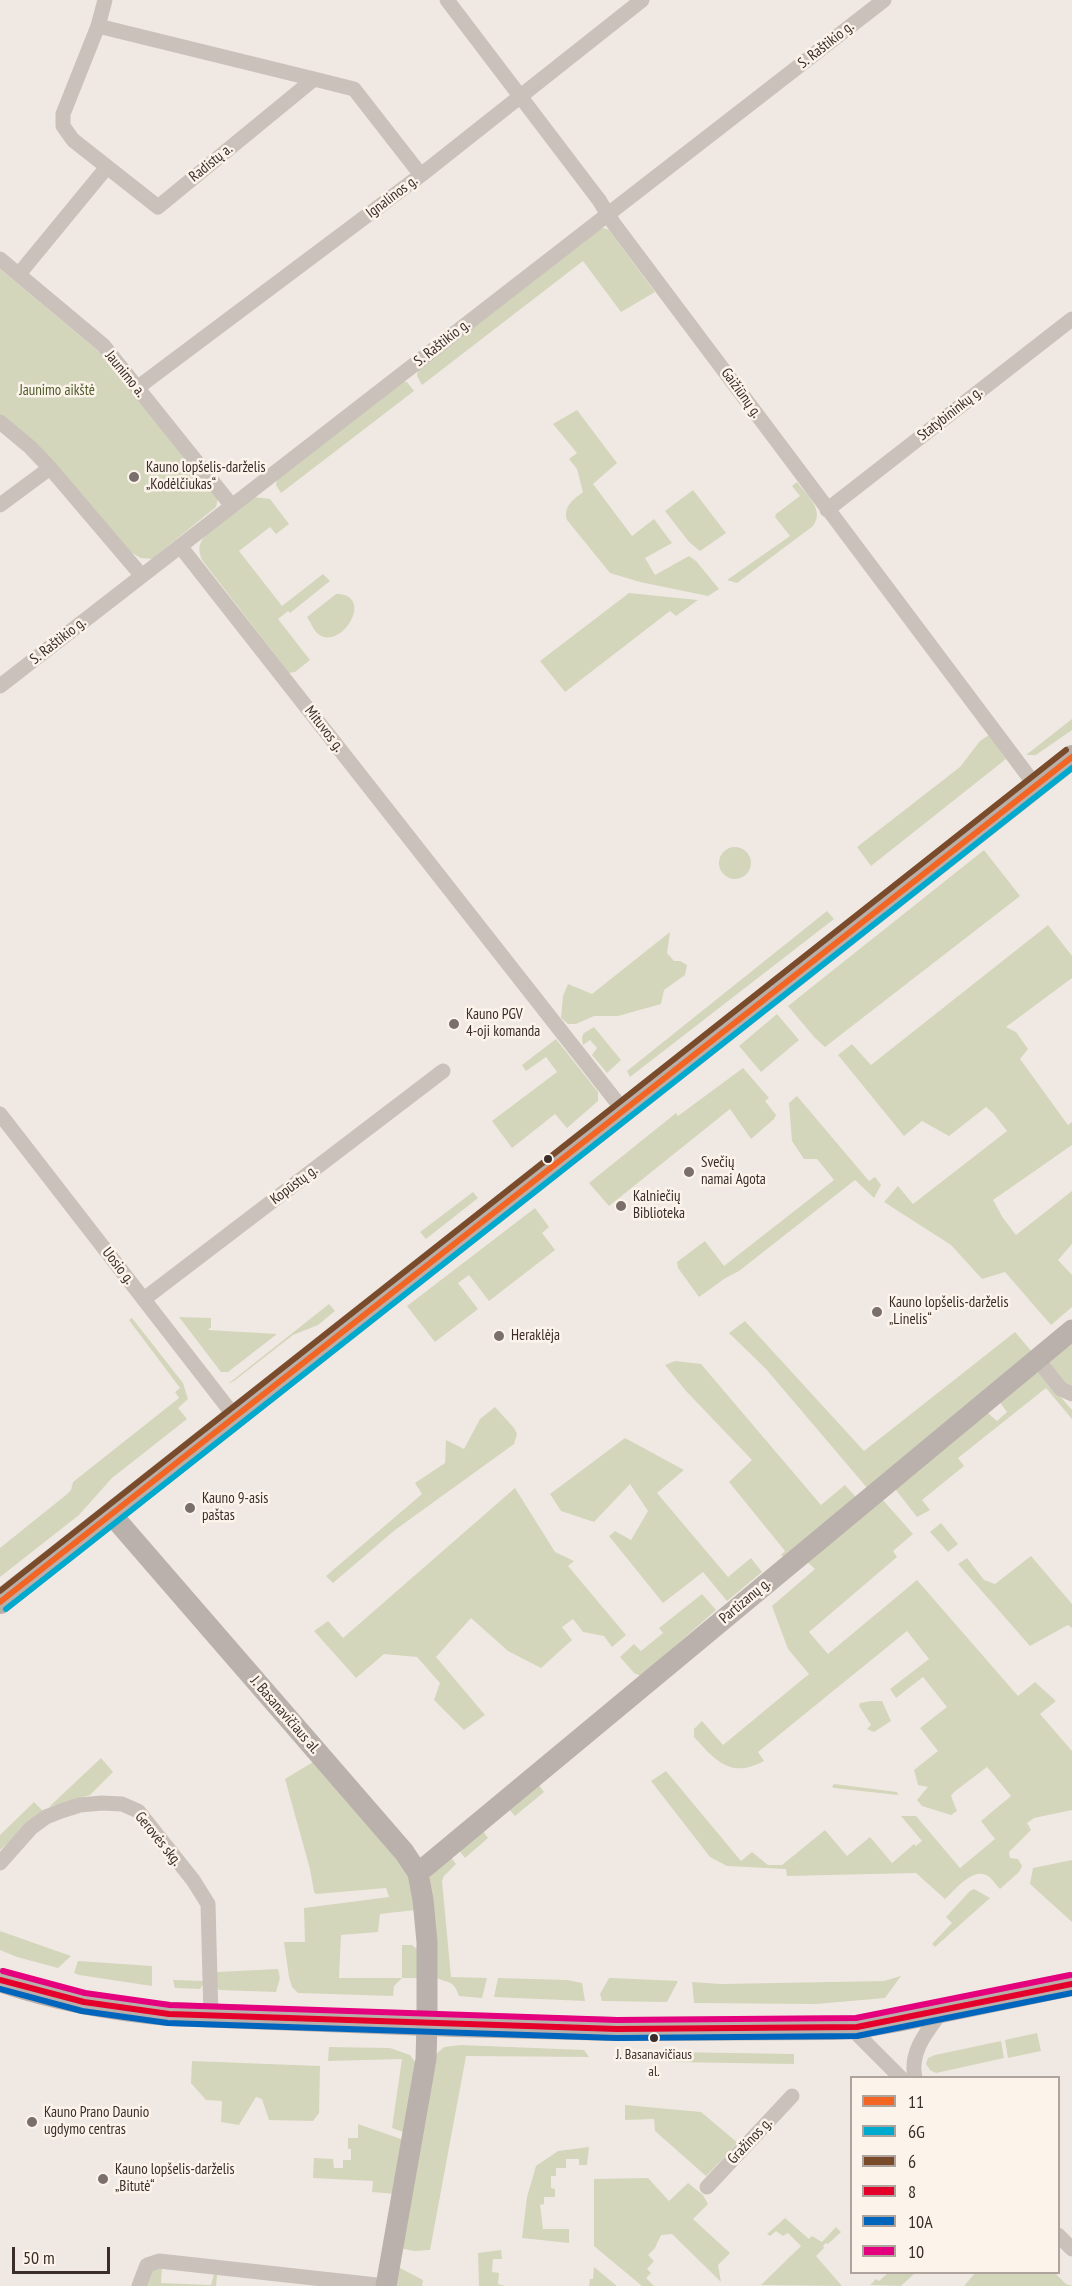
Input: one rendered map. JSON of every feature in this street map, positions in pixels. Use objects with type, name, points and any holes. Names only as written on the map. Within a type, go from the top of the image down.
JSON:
[{"type":"main road","points":[[0,1602],[1072,756]]},
{"type":"main road","points":[[0,1980],[57,1996],[125,2011],[211,2017],[675,2030],[857,2027],[1072,1984]]},
{"type":"street","name":"Radistų a.","points":[[105,0],[98,26],[62,120],[63,126],[73,140],[158,207],[314,79]]},
{"type":"street","name":"Gaižiūnų g.","points":[[447,0],[1035,785]]},
{"type":"street","name":"Ignalinos g.","points":[[137,388],[421,176],[642,0]]},
{"type":"street","name":"S. Raštikio g.","points":[[0,686],[884,0]]},
{"type":"street","points":[[98,26],[354,89],[421,176]]},
{"type":"street","points":[[20,274],[107,167]]},
{"type":"street","name":"Jaunimo a.","points":[[0,259],[102,345],[232,506]]},
{"type":"street","name":"Statybininkų g.","points":[[827,510],[1072,319]]},
{"type":"street","points":[[0,422],[30,447],[50,468],[142,576]]},
{"type":"street","points":[[0,505],[50,468]]},
{"type":"street","name":"Mituvos g.","points":[[180,546],[623,1110]]},
{"type":"street","name":"Kopūstų g.","points":[[144,1299],[443,1071]]},
{"type":"street","name":"Uosio g.","points":[[0,1114],[235,1417]]},
{"type":"street","name":"Partizanų g.","points":[[418,1873],[1072,1330]]},
{"type":"street","points":[[1037,1359],[1061,1389],[1072,1394]]},
{"type":"street","name":"J. Basanavičiaus al.","points":[[112,1515],[404,1852],[418,1873],[427,1942],[426,2059],[386,2286]]},
{"type":"street","name":"Gerovės skg.","points":[[0,1863],[31,1828],[46,1817],[80,1805],[102,1803],[122,1804],[138,1811],[193,1880],[208,1904],[211,2017]]},
{"type":"street","points":[[915,2076],[914,2060],[919,2045],[943,2010]]},
{"type":"street","points":[[857,2027],[859,2036],[899,2076]]},
{"type":"street","name":"Gražinos g.","points":[[707,2187],[792,2096]]},
{"type":"street","points":[[1060,2236],[1072,2249]]},
{"type":"street","points":[[139,2286],[147,2265],[159,2260],[386,2286]]},
{"type":"green space","points":[[604,228],[609,230],[655,292],[621,312],[583,261],[422,385],[417,376],[418,368],[596,230]]},
{"type":"green space","name":"Jaunimo aikštė","points":[[0,269],[96,349],[118,373],[218,498],[216,507],[152,559],[141,558],[132,553],[0,418]]},
{"type":"green space","points":[[401,382],[407,382],[414,391],[281,493],[276,485],[277,479]]},
{"type":"green space","points":[[577,410],[617,463],[593,484],[632,536],[654,519],[672,543],[645,558],[655,575],[689,556],[696,561],[719,589],[708,596],[640,582],[610,573],[567,520],[568,507],[583,492],[577,469],[569,459],[577,453],[553,424]]},
{"type":"green space","points":[[797,482],[816,508],[816,520],[813,526],[737,583],[727,580],[790,536],[775,517],[800,496],[792,486]]},
{"type":"green space","points":[[693,490],[726,533],[700,551],[689,542],[665,511]]},
{"type":"green space","points":[[254,497],[270,499],[289,524],[276,534],[270,527],[239,551],[282,606],[323,574],[330,581],[290,613],[288,611],[278,619],[310,660],[295,672],[289,673],[202,560],[200,553],[199,547],[205,536]]},
{"type":"green space","points":[[629,593],[698,600],[676,616],[670,611],[565,692],[540,661]]},
{"type":"green space","points":[[336,594],[348,597],[354,603],[354,612],[344,630],[335,636],[326,637],[317,633],[307,617]]},
{"type":"green space","points":[[1072,719],[1072,730],[1036,755],[1026,755]]},
{"type":"green space","points":[[989,735],[1006,759],[871,866],[857,847],[960,767],[980,741]]},
{"type":"green space","points":[[735,847],[746,852],[751,863],[746,874],[735,879],[724,874],[719,863],[724,852]]},
{"type":"green space","points":[[984,850],[1020,896],[825,1047],[788,1006]]},
{"type":"green space","points":[[827,911],[834,919],[630,1077],[627,1071]]},
{"type":"green space","points":[[1048,925],[1072,956],[1072,978],[1006,1027],[1016,1032],[1028,1049],[1020,1059],[1068,1125],[1072,1122],[1072,1145],[993,1200],[1016,1235],[1072,1191],[1072,1244],[1058,1260],[1072,1275],[1072,1307],[1051,1325],[1005,1272],[982,1279],[951,1245],[884,1202],[898,1186],[913,1204],[1007,1131],[993,1113],[986,1107],[949,1136],[922,1121],[904,1136],[838,1055],[852,1044],[871,1065]]},
{"type":"green space","points":[[670,932],[667,953],[674,961],[687,965],[685,975],[664,990],[661,1004],[618,1016],[594,1016],[576,1024],[568,1024],[561,1018],[563,996],[568,984],[592,994]]},
{"type":"green space","points":[[777,1014],[799,1040],[761,1072],[739,1046]]},
{"type":"green space","points":[[594,1027],[621,1060],[607,1073],[592,1055],[597,1048],[590,1040],[583,1045],[584,1033]]},
{"type":"green space","points":[[556,1039],[598,1092],[598,1101],[567,1128],[555,1114],[512,1148],[492,1121],[557,1072],[546,1057],[526,1071],[522,1065]]},
{"type":"green space","points":[[743,1068],[769,1098],[765,1101],[776,1115],[774,1119],[751,1139],[730,1109],[609,1206],[589,1183],[676,1113],[678,1116]]},
{"type":"green space","points":[[797,1096],[869,1181],[875,1177],[881,1185],[874,1198],[855,1180],[739,1271],[699,1297],[678,1268],[677,1262],[705,1241],[724,1266],[834,1180],[817,1159],[804,1159],[792,1141],[789,1103]]},
{"type":"green space","points":[[473,1192],[478,1198],[426,1239],[420,1232]]},
{"type":"green space","points":[[535,1208],[549,1227],[542,1233],[555,1250],[489,1301],[469,1275],[458,1283],[478,1309],[435,1342],[407,1306]]},
{"type":"green space","points":[[329,1304],[335,1311],[318,1325],[293,1335],[228,1384]]},
{"type":"green space","points":[[179,1317],[211,1318],[211,1327],[208,1330],[277,1334],[228,1372],[221,1372]]},
{"type":"green space","points":[[132,1318],[183,1383],[188,1399],[178,1408],[187,1419],[112,1478],[79,1515],[0,1577],[0,1548],[66,1495],[71,1490],[73,1482],[179,1398],[175,1392],[180,1388],[129,1320]]},
{"type":"green space","points":[[745,1321],[864,1451],[1015,1332],[1033,1353],[868,1489],[766,1369],[729,1333]]},
{"type":"green space","points":[[1072,1338],[1072,1389],[1047,1367],[1049,1356]]},
{"type":"green space","points":[[675,1361],[701,1364],[821,1505],[845,1485],[856,1499],[785,1558],[781,1555],[785,1551],[729,1482],[752,1460],[686,1391],[665,1365]]},
{"type":"green space","points":[[1036,1371],[1072,1410],[1072,1419],[1046,1388],[958,1458],[964,1466],[922,1500],[930,1510],[917,1517],[896,1490],[895,1484],[988,1413],[997,1421],[1007,1412],[999,1401]]},
{"type":"green space","points":[[495,1407],[514,1428],[517,1434],[514,1444],[395,1530],[333,1583],[326,1576],[422,1494],[415,1483],[445,1463],[446,1440],[464,1449],[480,1419]]},
{"type":"green space","points":[[625,1438],[684,1470],[657,1493],[728,1577],[751,1558],[762,1572],[727,1601],[703,1572],[663,1603],[609,1536],[615,1531],[631,1540],[648,1511],[630,1484],[594,1522],[561,1511],[550,1494]]},
{"type":"green space","points":[[515,1488],[555,1552],[574,1561],[568,1566],[626,1635],[612,1647],[604,1636],[583,1632],[573,1619],[562,1627],[572,1640],[541,1668],[508,1651],[471,1618],[436,1657],[485,1715],[464,1730],[434,1700],[440,1683],[417,1657],[384,1654],[356,1678],[314,1631],[328,1621],[343,1638]]},
{"type":"green space","points":[[882,1499],[913,1534],[893,1551],[897,1557],[809,1632],[828,1654],[917,1580],[1018,1696],[1035,1682],[1056,1701],[1040,1714],[1072,1751],[1072,1810],[1034,1818],[1027,1823],[1031,1830],[1009,1852],[1010,1858],[1018,1859],[1022,1866],[1019,1872],[1000,1889],[988,1876],[975,1875],[964,1881],[945,1899],[916,1873],[787,1876],[786,1869],[727,1866],[710,1857],[651,1781],[666,1771],[741,1861],[752,1852],[768,1865],[782,1865],[825,1830],[847,1856],[870,1837],[892,1863],[914,1844],[916,1846],[922,1841],[901,1816],[916,1816],[960,1868],[995,1839],[981,1821],[1011,1796],[987,1767],[951,1796],[957,1811],[951,1815],[922,1806],[917,1800],[928,1787],[918,1785],[914,1770],[938,1751],[920,1728],[947,1707],[923,1677],[896,1698],[890,1689],[929,1659],[907,1631],[758,1752],[764,1761],[752,1766],[733,1768],[717,1760],[694,1737],[694,1729],[702,1721],[723,1745],[809,1674],[788,1649],[772,1606],[815,1569],[805,1560]]},
{"type":"green space","points":[[941,1523],[958,1544],[948,1552],[930,1532]]},
{"type":"green space","points":[[1031,1556],[1072,1604],[1072,1628],[1068,1625],[1030,1646],[958,1564],[967,1558],[984,1580],[995,1584]]},
{"type":"green space","points":[[702,1594],[716,1610],[641,1676],[634,1673],[620,1657],[634,1644],[641,1651],[663,1633],[659,1628]]},
{"type":"green space","points":[[882,1701],[891,1721],[874,1732],[867,1729],[871,1725],[859,1706],[860,1703]]},
{"type":"green space","points":[[101,1758],[113,1772],[90,1795],[49,1807]]},
{"type":"green space","points":[[313,1762],[397,1856],[411,1878],[415,1910],[380,1914],[378,1932],[341,1935],[339,1978],[402,1978],[394,1986],[393,1996],[298,1993],[292,1987],[284,1942],[305,1942],[304,1908],[389,1897],[386,1888],[316,1894],[314,1892],[310,1869],[285,1779]]},
{"type":"green space","points":[[538,1784],[544,1792],[515,1816],[508,1808]]},
{"type":"green space","points":[[834,1784],[897,1792],[898,1795],[834,1788],[832,1787]]},
{"type":"green space","points":[[34,1802],[44,1812],[0,1850],[0,1835]]},
{"type":"green space","points":[[482,1830],[488,1838],[465,1858],[458,1849]]},
{"type":"green space","points":[[450,1856],[456,1864],[442,1881],[451,1977],[487,1978],[482,1998],[459,1996],[453,1984],[437,1978],[428,1883],[431,1874]]},
{"type":"green space","points":[[1072,1860],[1072,1922],[1030,1884],[1033,1868]]},
{"type":"green space","points":[[974,1889],[990,1898],[935,1947],[932,1944],[952,1923],[946,1917]]},
{"type":"green space","points":[[0,1931],[71,1956],[58,1968],[17,1957],[0,1950]]},
{"type":"green space","points":[[402,1945],[412,1945],[417,1949],[417,1978],[402,1978]]},
{"type":"green space","points":[[78,1961],[152,1966],[152,1986],[79,1975],[74,1973]]},
{"type":"green space","points":[[278,1969],[280,1978],[276,1992],[219,1990],[214,1982],[217,1972]]},
{"type":"green space","points":[[901,1976],[885,1998],[816,2004],[694,2003],[692,1982],[721,1984],[884,1981]]},
{"type":"green space","points":[[498,1978],[567,1980],[582,1983],[585,2001],[494,1997]]},
{"type":"green space","points":[[609,1978],[678,1981],[667,2002],[602,2001],[600,1994]]},
{"type":"green space","points":[[173,1980],[205,1981],[200,1989],[175,1988]]},
{"type":"green space","points":[[1037,2033],[1041,2051],[1008,2058],[1005,2040]]},
{"type":"green space","points":[[1001,2041],[1004,2058],[936,2073],[926,2064],[928,2058],[935,2055]]},
{"type":"green space","points":[[461,2045],[584,2050],[589,2057],[466,2056],[430,2250],[414,2251],[399,2248],[435,2055],[444,2047]]},
{"type":"green space","points":[[329,2047],[390,2048],[410,2055],[416,2063],[406,2133],[392,2128],[402,2059],[328,2061]]},
{"type":"green space","points":[[672,2052],[794,2054],[794,2064],[672,2062]]},
{"type":"green space","points":[[192,2061],[320,2066],[319,2113],[313,2121],[269,2120],[262,2099],[256,2097],[239,2125],[221,2122],[222,2101],[206,2100],[191,2083]]},
{"type":"green space","points":[[625,2105],[701,2112],[738,2143],[706,2176],[655,2131],[654,2119],[625,2120]]},
{"type":"green space","points":[[358,2124],[404,2140],[395,2194],[372,2192],[373,2181],[313,2178],[314,2158],[333,2159],[334,2168],[343,2168],[343,2160],[351,2160],[348,2138],[358,2138]]},
{"type":"green space","points":[[589,2147],[587,2165],[579,2165],[579,2159],[566,2159],[566,2168],[556,2168],[556,2176],[551,2176],[551,2188],[555,2189],[555,2197],[544,2197],[544,2204],[540,2205],[543,2229],[569,2229],[569,2243],[522,2238],[527,2197],[536,2166],[558,2151]]},
{"type":"green space","points":[[648,2178],[669,2201],[688,2183],[703,2195],[708,2204],[693,2219],[730,2253],[718,2265],[721,2282],[672,2234],[661,2235],[655,2248],[648,2255],[654,2261],[647,2269],[651,2273],[646,2278],[654,2286],[642,2286],[594,2246],[594,2179]]},
{"type":"green space","points":[[785,2218],[809,2239],[812,2236],[822,2242],[836,2227],[841,2232],[828,2244],[826,2243],[816,2256],[842,2286],[761,2285],[801,2246],[788,2233],[783,2236],[776,2231],[770,2236],[767,2234]]},
{"type":"green space","points":[[501,2250],[502,2259],[493,2259],[492,2272],[499,2273],[498,2284],[505,2286],[479,2286],[478,2253]]},
{"type":"green space","points":[[396,2266],[423,2280],[422,2286],[393,2286]]},
{"type":"green space","points":[[162,2267],[161,2283],[211,2285],[214,2274],[217,2275],[216,2286],[146,2286],[152,2270]]},
{"type":"green space","points":[[594,2267],[617,2286],[589,2286],[590,2279],[593,2279]]},
{"type":"green space","points":[[887,2274],[914,2274],[901,2286],[870,2285],[876,2279],[879,2281]]},
{"type":"green space","points":[[974,2274],[1056,2274],[1066,2284],[1072,2286],[964,2286]]},
{"type":"transit line","name":"6","points":[[0,1591],[1066,750]]},
{"type":"transit line","name":"11","points":[[0,1602],[1072,757]]},
{"type":"transit line","name":"6G","points":[[6,1609],[1072,768]]},
{"type":"transit line","name":"10","points":[[3,1971],[85,1993],[170,2005],[617,2020],[856,2018],[1070,1975]]},
{"type":"transit line","name":"8","points":[[0,1980],[84,2002],[169,2014],[617,2029],[857,2027],[1072,1984]]},
{"type":"transit line","name":"10A","points":[[0,1989],[82,2011],[168,2023],[617,2038],[857,2036],[1072,1993]]},
{"type":"place","name":"Kauno lopšelis-darželis „Kodėlčiukas“","points":[[134,477]]},
{"type":"place","name":"Kauno PGV 4-oji komanda","points":[[454,1024]]},
{"type":"place","name":"Svečių namai Agota","points":[[689,1172]]},
{"type":"place","name":"Kalniečių Biblioteka","points":[[621,1206]]},
{"type":"place","name":"Kauno lopšelis-darželis „Linelis“","points":[[877,1312]]},
{"type":"place","name":"Heraklėja","points":[[499,1336]]},
{"type":"place","name":"Kauno 9-asis paštas","points":[[190,1508]]},
{"type":"place","name":"J. Basanavičiaus al.","points":[[654,2038]]},
{"type":"place","name":"Kauno Prano Daunio ugdymo centras","points":[[32,2122]]},
{"type":"place","name":"Kauno lopšelis-darželis „Bitutė“","points":[[103,2179]]}]
